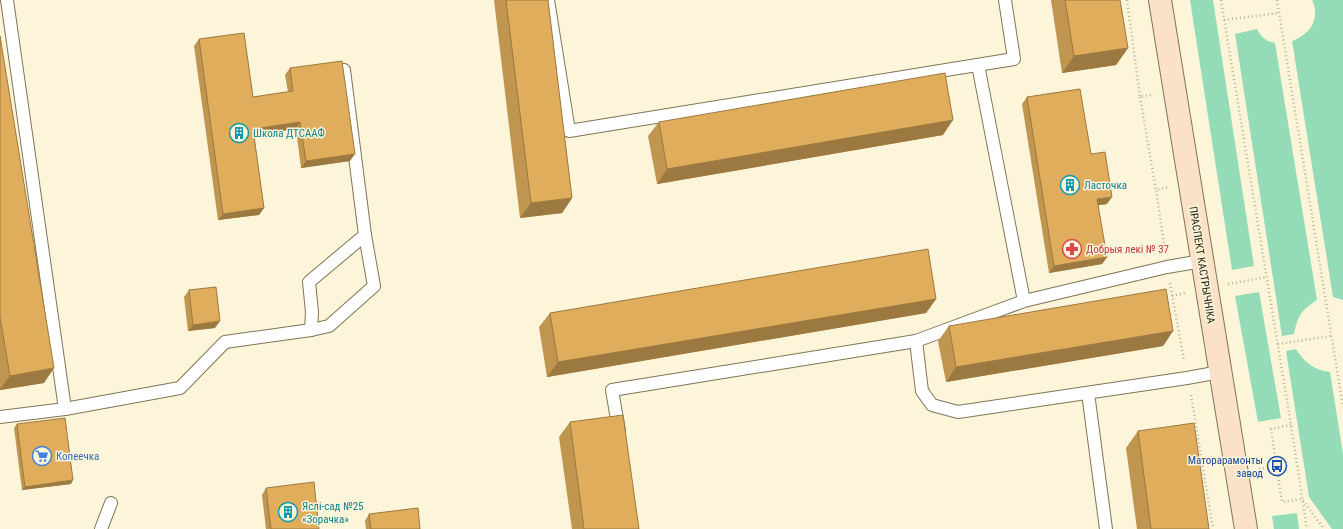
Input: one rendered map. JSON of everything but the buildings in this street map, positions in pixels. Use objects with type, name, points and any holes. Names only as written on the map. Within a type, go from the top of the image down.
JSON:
[{"type":"main road","name":"ПРАСПЕКТ КАСТРЫЧНІКА","points":[[1160,0],[1246,529]]},
{"type":"lane","points":[[7,0],[65,409]]},
{"type":"lane","points":[[548,0],[569,131],[1014,59],[1005,0]]},
{"type":"lane","points":[[978,65],[1024,300]]},
{"type":"lane","points":[[0,418],[65,409],[180,388],[225,342],[329,326],[374,286],[365,235],[344,70]]},
{"type":"lane","points":[[310,330],[312,312],[309,282],[365,235]]},
{"type":"lane","points":[[621,444],[612,390],[916,341],[1024,300],[1167,267],[1202,261]]},
{"type":"lane","points":[[916,341],[922,391],[932,406],[958,412],[1220,372]]},
{"type":"lane","points":[[1088,393],[1106,529]]},
{"type":"lane","points":[[101,529],[111,503]]},
{"type":"path","points":[[1126,0],[1167,267],[1197,429],[1213,529]]},
{"type":"path","points":[[1221,0],[1307,529]]},
{"type":"path","points":[[1277,0],[1343,407]]},
{"type":"path","points":[[1224,20],[1279,13]]},
{"type":"path","points":[[1140,97],[1156,94]]},
{"type":"path","points":[[1156,190],[1170,187]]},
{"type":"path","points":[[1278,344],[1331,336]]},
{"type":"path","points":[[1291,425],[1271,429],[1282,502],[1302,499]]},
{"type":"path","points":[[1302,499],[1324,529]]},
{"type":"green space","points":[[1190,0],[1213,0],[1254,266],[1232,270]]},
{"type":"green space","points":[[1312,0],[1343,0],[1343,300],[1333,297],[1292,41],[1309,30],[1312,25],[1315,13]]},
{"type":"green space","points":[[1257,29],[1264,39],[1275,43],[1317,300],[1303,311],[1297,323],[1294,334],[1282,336],[1235,34]]},
{"type":"green space","points":[[1259,292],[1281,418],[1258,422],[1235,296]]},
{"type":"green space","points":[[1296,349],[1310,365],[1319,370],[1330,372],[1343,454],[1343,529],[1332,529],[1309,497],[1286,351]]},
{"type":"green space","points":[[1297,513],[1299,529],[1274,529],[1272,516]]},
{"type":"place","name":"Школа ДТСААФ","points":[[239,133]]},
{"type":"place","name":"Ласточка","points":[[1070,185]]},
{"type":"place","name":"Добрыя лекі № 37","points":[[1072,249]]},
{"type":"place","name":"Копеечка","points":[[42,456]]},
{"type":"place","name":"Маторарамонты завод","points":[[1277,466]]},
{"type":"place","name":"Яслі-сад №25 «Зорачка»","points":[[288,512]]}]
